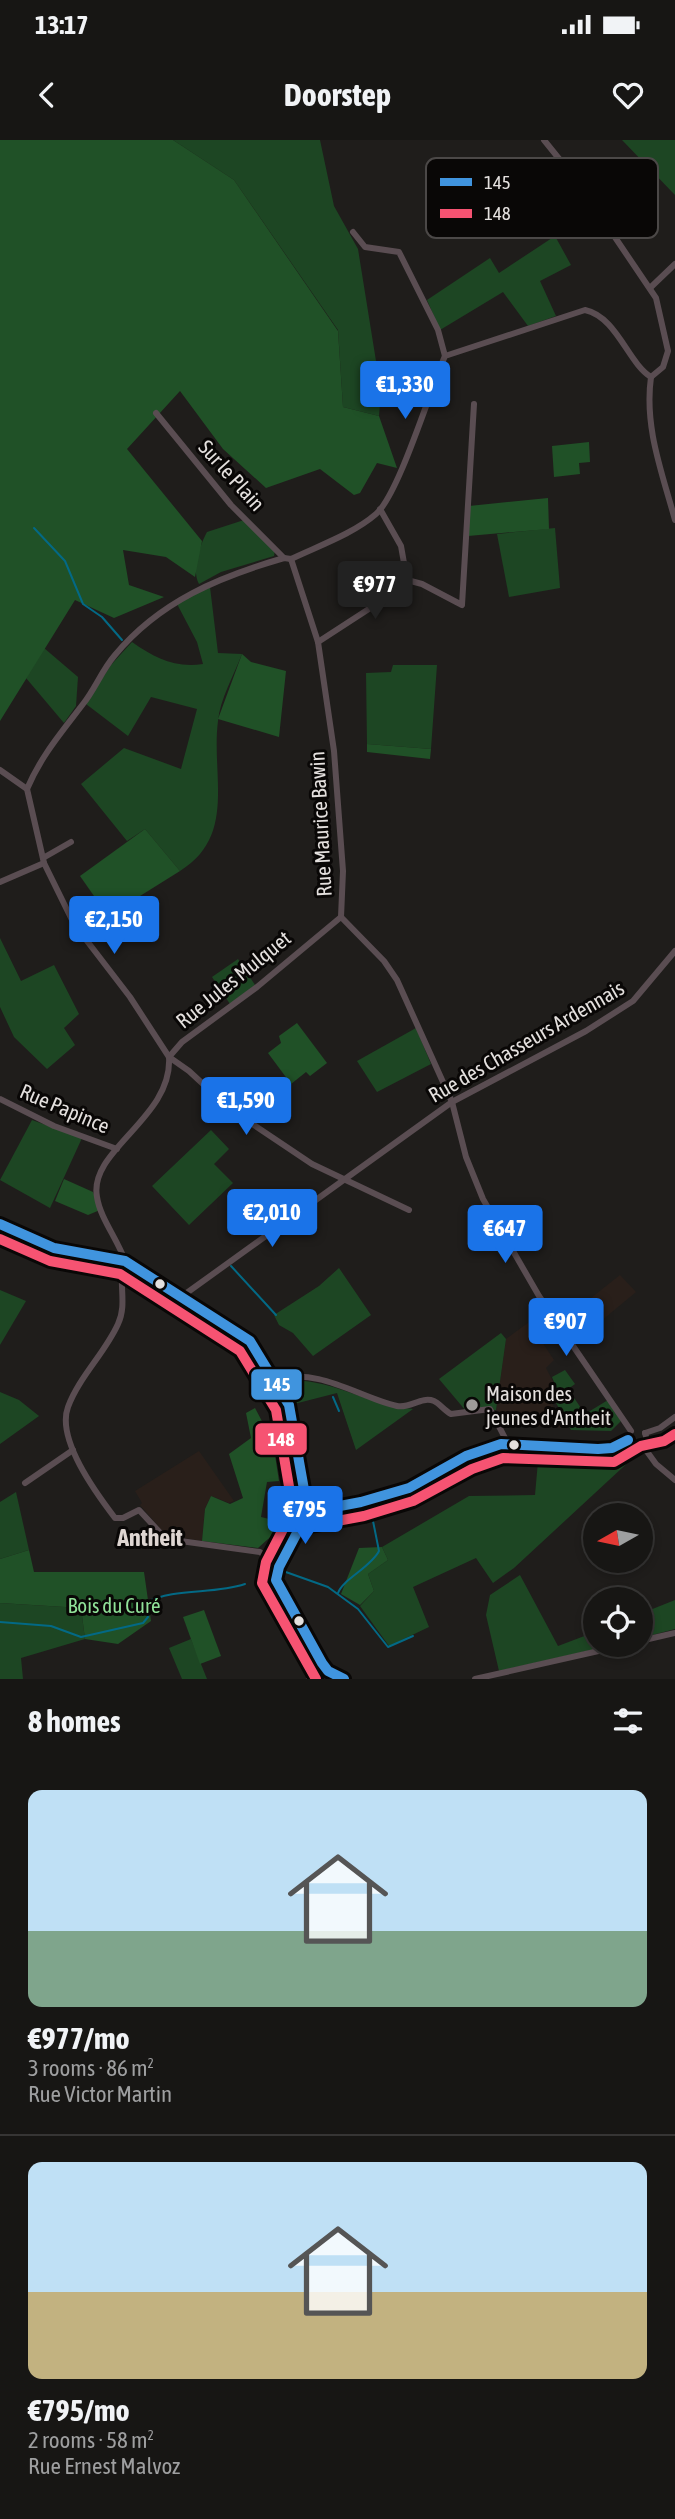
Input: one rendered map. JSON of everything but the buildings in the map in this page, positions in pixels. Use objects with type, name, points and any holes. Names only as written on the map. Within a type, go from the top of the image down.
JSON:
[{"type":"street","points":[[544,140],[558,158]]},
{"type":"street","points":[[353,232],[365,247],[398,252],[438,330],[445,356],[398,475],[380,509],[345,533],[288,559],[219,578],[164,609],[116,654],[83,705],[46,749],[27,789],[44,861],[83,939],[130,997],[169,1057],[261,1131],[312,1164],[346,1181],[368,1188],[409,1210]]},
{"type":"street","points":[[616,238],[650,288],[660,311],[668,351],[663,367],[651,377],[648,399],[653,443],[675,520]]},
{"type":"street","points":[[650,288],[675,264]]},
{"type":"street","points":[[445,356],[585,310],[602,318],[636,359],[644,373],[651,377]]},
{"type":"street","points":[[407,580],[422,584],[462,605],[474,404]]},
{"type":"street","name":"Sur le Plain","points":[[156,413],[231,505],[288,559]]},
{"type":"street","points":[[380,509],[401,546],[407,580]]},
{"type":"street","name":"Rue Maurice Bawin","points":[[288,559],[318,642],[341,822],[341,917],[384,961],[397,980],[452,1102],[466,1157],[483,1199],[540,1296],[631,1431]]},
{"type":"street","points":[[318,642],[398,590],[407,580]]},
{"type":"street","points":[[0,770],[27,789]]},
{"type":"street","points":[[0,882],[44,861],[71,842]]},
{"type":"street","name":"Rue Jules Mulquet","points":[[125,1261],[97,1197],[97,1181],[117,1149],[152,1111],[165,1090],[170,1073],[169,1057],[182,1042],[248,995],[341,917]]},
{"type":"street","name":"Rue des Chasseurs Ardennais","points":[[181,1297],[346,1181],[452,1102],[613,1015],[654,980],[675,951]]},
{"type":"street","name":"Rue Papince","points":[[0,1098],[54,1126],[117,1149]]},
{"type":"street","points":[[0,1224],[54,1248],[125,1261],[250,1340],[289,1405],[308,1512],[279,1567],[276,1580],[286,1602],[328,1671],[344,1679]]},
{"type":"street","points":[[125,1261],[120,1275],[123,1304],[119,1322],[68,1407],[64,1424],[73,1450],[114,1518],[123,1518],[139,1510],[166,1539],[260,1552],[279,1567]]},
{"type":"street","points":[[276,1380],[290,1377],[331,1382],[402,1407],[420,1401],[435,1401],[451,1414],[490,1409],[508,1444]]},
{"type":"street","points":[[645,1433],[660,1428],[675,1417]]},
{"type":"street","points":[[308,1512],[361,1502],[409,1488],[482,1449],[508,1444],[612,1448],[628,1440],[631,1431],[640,1429],[645,1433]]},
{"type":"street","points":[[645,1433],[643,1446],[656,1464],[675,1480]]},
{"type":"street","points":[[628,1440],[634,1447],[643,1446]]},
{"type":"street","points":[[25,1483],[73,1450]]},
{"type":"street","points":[[653,1638],[675,1633]]},
{"type":"street","points":[[475,1679],[583,1655]]},
{"type":"street","points":[[309,1679],[328,1671]]},
{"type":"shaded area","points":[[620,1275],[636,1292],[577,1341],[562,1321]]},
{"type":"shaded area","points":[[529,1322],[554,1360],[546,1368],[560,1395],[552,1403],[564,1428],[520,1426],[496,1410],[506,1339]]},
{"type":"shaded area","points":[[199,1451],[234,1501],[229,1503],[211,1496],[205,1509],[202,1541],[166,1535],[140,1505],[142,1503],[135,1491]]},
{"type":"green space","points":[[0,140],[173,140],[234,180],[338,331],[343,407],[379,416],[397,468],[377,463],[360,493],[354,495],[320,469],[266,488],[223,449],[180,391],[127,449],[202,541],[195,577],[166,557],[123,550],[129,585],[164,597],[114,618],[75,600],[0,721]]},
{"type":"green space","points":[[173,140],[320,140],[334,206],[358,249],[381,392],[379,416],[343,407],[338,330],[234,180]]},
{"type":"green space","points":[[622,140],[675,140],[675,195],[658,177],[658,158],[639,158]]},
{"type":"green space","points":[[552,238],[556,238],[571,265],[540,281],[556,316],[528,326],[503,292],[440,330],[427,300],[490,258],[499,273]]},
{"type":"green space","points":[[589,442],[590,462],[579,463],[580,474],[554,477],[552,446]]},
{"type":"green space","points":[[548,498],[549,529],[468,536],[469,506]]},
{"type":"green space","points":[[244,520],[275,550],[274,556],[221,572],[199,584],[196,565],[207,532]]},
{"type":"green space","points":[[555,528],[560,588],[509,597],[497,534]]},
{"type":"green space","points":[[210,587],[218,653],[242,654],[219,713],[218,803],[215,822],[209,840],[198,857],[180,871],[145,829],[127,841],[81,784],[124,748],[181,769],[197,709],[151,697],[128,736],[86,704],[111,665],[132,642],[149,653],[174,663],[203,664],[197,642],[176,602]]},
{"type":"green space","points":[[44,648],[78,677],[76,706],[64,723],[26,678]]},
{"type":"green space","points":[[242,654],[251,662],[286,671],[279,737],[218,719]]},
{"type":"green space","points":[[393,665],[437,665],[431,749],[367,744],[366,673],[391,672]]},
{"type":"green space","points":[[367,744],[431,749],[430,759],[367,752]]},
{"type":"green space","points":[[145,829],[180,871],[108,916],[80,876]]},
{"type":"green space","points":[[0,938],[21,981],[54,965],[79,1014],[64,1028],[75,1045],[47,1069],[14,1037],[0,1007]]},
{"type":"green space","points":[[238,959],[255,985],[230,1004],[212,977]]},
{"type":"green space","points":[[297,1023],[327,1063],[310,1076],[306,1072],[291,1084],[268,1053],[281,1043],[279,1036]]},
{"type":"green space","points":[[416,1028],[431,1064],[377,1092],[357,1061]]},
{"type":"green space","points":[[32,1120],[82,1138],[50,1208],[0,1180]]},
{"type":"green space","points":[[211,1130],[229,1149],[214,1164],[233,1183],[189,1225],[152,1186]]},
{"type":"green space","points":[[64,1179],[93,1192],[100,1210],[88,1215],[55,1201]]},
{"type":"green space","points":[[339,1268],[371,1315],[313,1356],[293,1333],[279,1325],[274,1315],[319,1286]]},
{"type":"green space","points":[[0,1290],[26,1301],[0,1345]]},
{"type":"green space","points":[[501,1333],[506,1339],[496,1410],[466,1411],[439,1379]]},
{"type":"green space","points":[[565,1370],[575,1384],[568,1389],[585,1414],[608,1400],[621,1421],[611,1431],[571,1430],[555,1401],[559,1394],[552,1377]]},
{"type":"green space","points":[[285,1381],[318,1383],[380,1403],[413,1409],[356,1450],[337,1393],[294,1404]]},
{"type":"green space","points":[[0,1392],[19,1400],[39,1416],[0,1444]]},
{"type":"green space","points":[[255,1408],[273,1442],[279,1481],[267,1482],[261,1517],[286,1523],[258,1548],[202,1541],[205,1509],[211,1496],[230,1504],[243,1498],[229,1454],[251,1438],[246,1413]]},
{"type":"green space","points":[[539,1450],[635,1456],[514,1568],[493,1583],[476,1558],[413,1587],[429,1627],[389,1646],[360,1606],[374,1591],[368,1574],[388,1560],[382,1547],[469,1496],[535,1495]]},
{"type":"green space","points":[[16,1492],[29,1550],[0,1559],[0,1502]]},
{"type":"green space","points":[[382,1547],[388,1560],[368,1574],[374,1591],[360,1605],[341,1594],[359,1548]]},
{"type":"green space","name":"Bois du Curé","points":[[29,1550],[34,1572],[144,1572],[151,1621],[118,1644],[85,1639],[81,1608],[0,1603],[0,1559]]},
{"type":"green space","points":[[520,1575],[558,1646],[583,1637],[583,1652],[499,1671],[486,1615],[490,1595]]},
{"type":"green space","points":[[675,1600],[675,1629],[653,1635],[653,1609]]},
{"type":"green space","points":[[0,1603],[81,1608],[85,1639],[21,1658],[23,1679],[0,1679]]},
{"type":"green space","points":[[204,1610],[221,1656],[200,1664],[183,1617]]},
{"type":"green space","points":[[191,1639],[207,1679],[182,1679],[169,1648]]},
{"type":"waterway","points":[[34,528],[65,561],[83,604],[102,617],[122,640]]},
{"type":"waterway","points":[[231,1266],[276,1315]]},
{"type":"waterway","points":[[333,1397],[339,1411]]},
{"type":"waterway","points":[[338,1593],[379,1551],[370,1506]]},
{"type":"waterway","points":[[283,1571],[328,1587],[358,1609],[388,1647],[413,1636]]},
{"type":"waterway","points":[[0,1622],[51,1626],[81,1637],[143,1623],[148,1617],[145,1603],[157,1598],[245,1584]]},
{"type":"transit line","name":"145","points":[[0,1224],[54,1248],[125,1261],[250,1341],[289,1405],[308,1512],[279,1567],[276,1580],[322,1663],[328,1671],[344,1679]]},
{"type":"transit line","name":"148","points":[[0,1239],[50,1261],[120,1274],[240,1351],[276,1410],[293,1510],[266,1562],[262,1583],[316,1679]]},
{"type":"transit line","name":"148","points":[[311,1526],[364,1516],[413,1501],[472,1469],[503,1458],[614,1462],[641,1446],[664,1441],[675,1434]]},
{"type":"transit line","name":"145","points":[[308,1512],[361,1502],[409,1488],[466,1456],[501,1444],[598,1449],[612,1448],[628,1440]]},
{"type":"place","name":"Maison des jeunes d'Antheit","points":[[472,1405]]},
{"type":"district","name":"Antheit","points":[[150,1537]]}]
